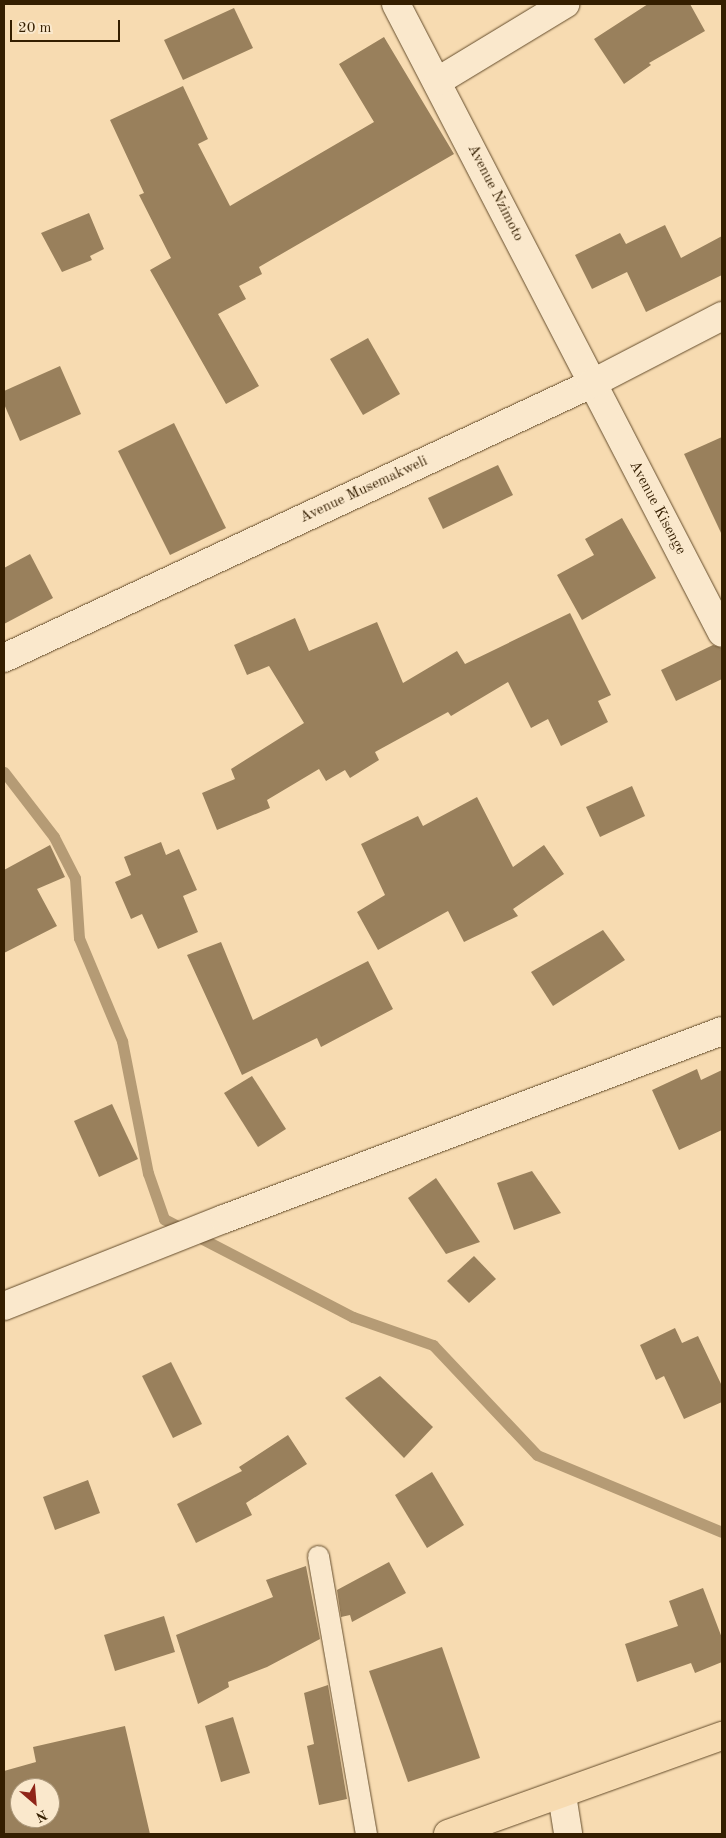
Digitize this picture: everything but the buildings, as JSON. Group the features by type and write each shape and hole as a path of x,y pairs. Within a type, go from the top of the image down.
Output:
{"main road":[{"path":"448,1834 562,1795 722,1736"}],"street":[{"name":"Avenue Nzimoto","path":"396,4 438,81 591,384"},
{"path":"438,81 565,4"},
{"name":"Avenue Musemakweli","path":"4,658 591,384 722,316"},
{"name":"Avenue Kisenge","path":"591,384 722,633"},
{"path":"4,1306 224,1219 722,1031"},
{"path":"562,1795 568,1834"}],"lane":[{"path":"318,1556 366,1834"}],"waterway":[{"path":"4,772 54,837 75,878 79,938 122,1041 148,1173 164,1219 353,1317 433,1345 537,1455 722,1532"}]}
